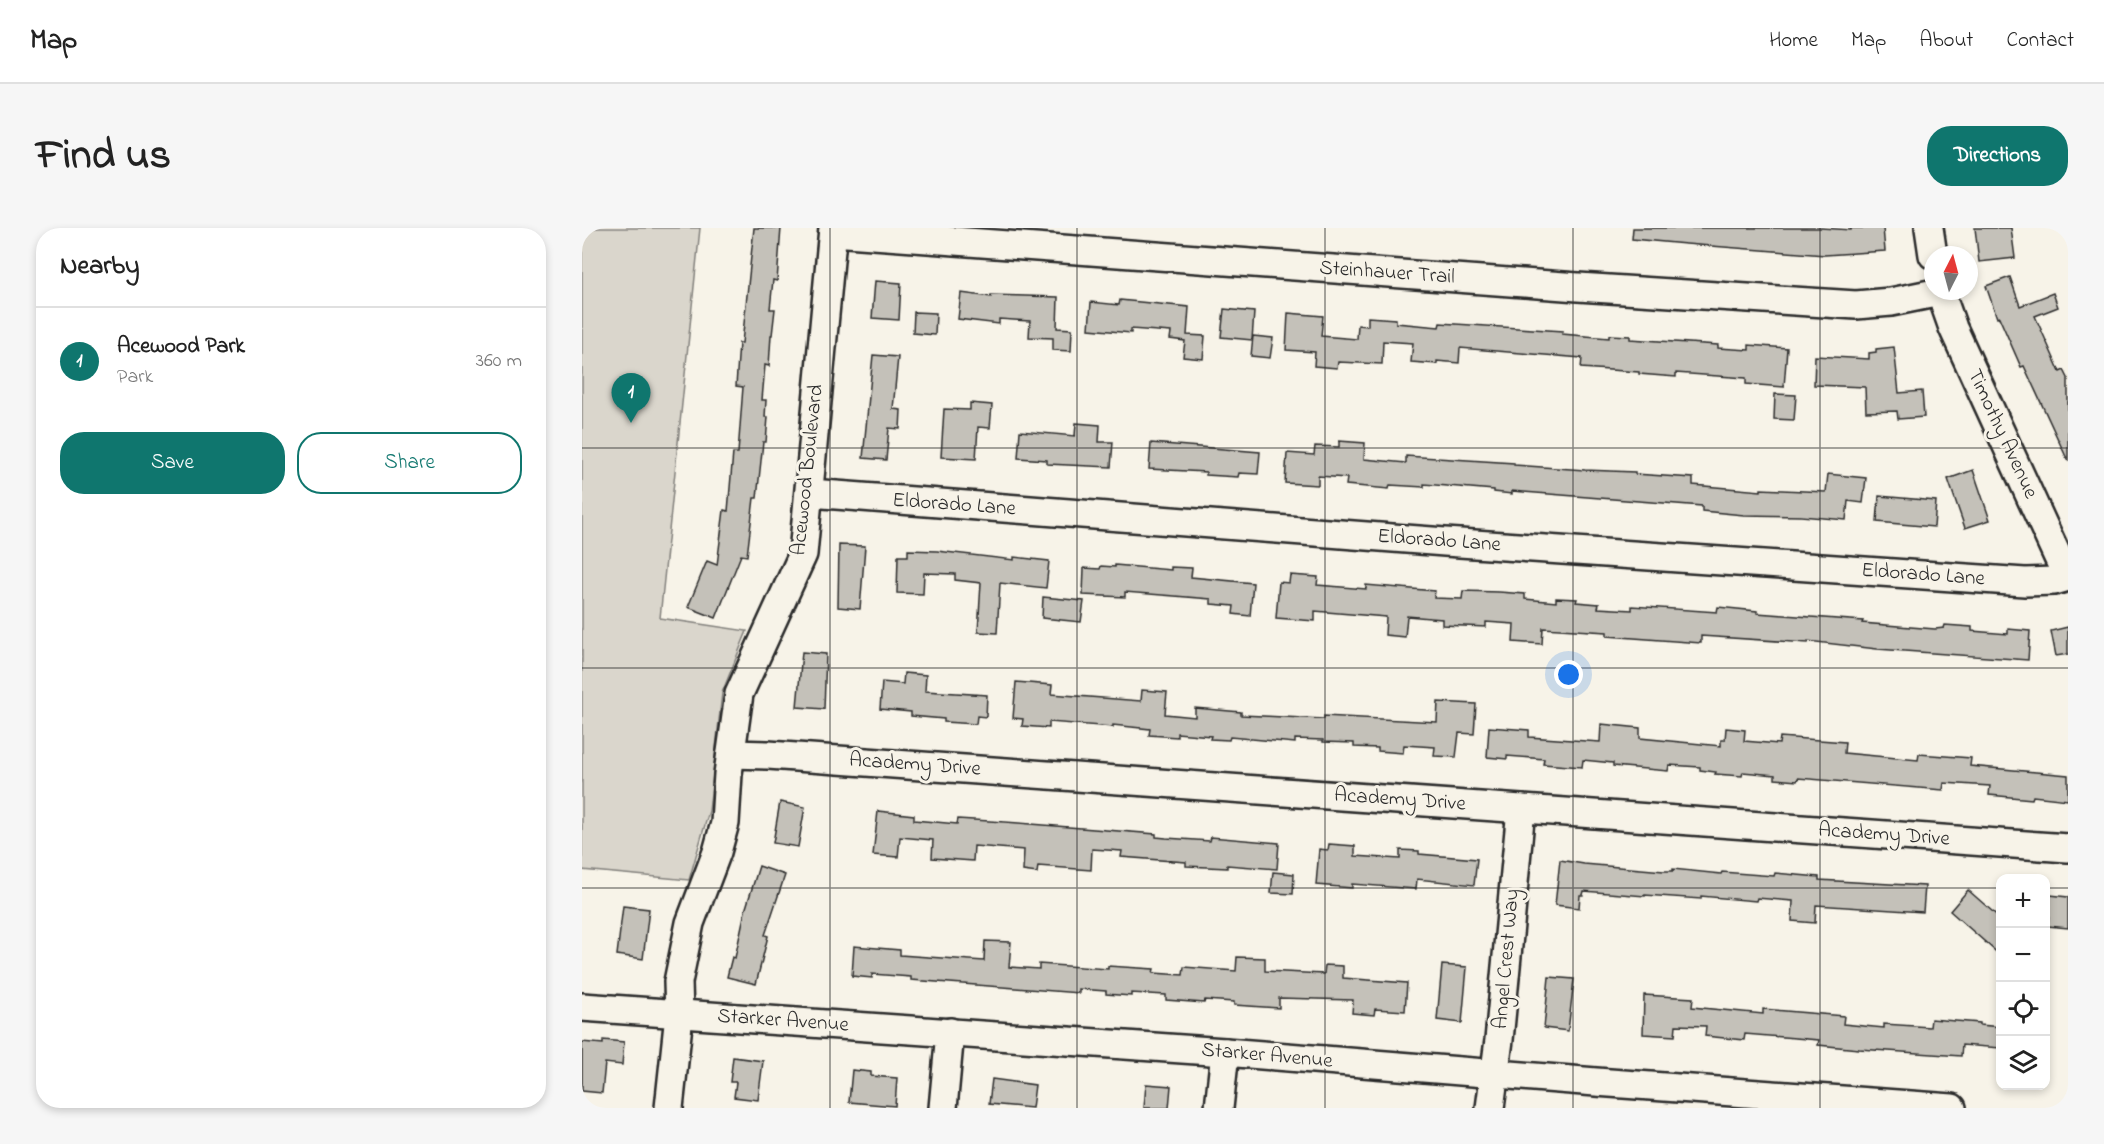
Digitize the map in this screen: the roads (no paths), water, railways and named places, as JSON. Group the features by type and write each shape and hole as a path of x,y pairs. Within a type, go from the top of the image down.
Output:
{"street":[{"path":"1929,228 1932,246"},
{"name":"Steinhauer Trail","path":"833,230 1578,287 1856,305 1891,302 1924,295"},
{"name":"Acewood Boulevard","path":"669,1108 679,1015 678,982 690,923 717,852 725,823 739,694 803,554 833,230"},
{"name":"Timothy Avenue","path":"1943,300 1953,328 2067,577"},
{"name":"Eldorado Lane","path":"810,494 2013,581 2054,581 2067,577"},
{"name":"Academy Drive","path":"731,754 803,757 2068,848"},
{"name":"Angel Crest Way","path":"1490,1108 1521,809"},
{"name":"Starker Avenue","path":"582,1007 1225,1052 1952,1108"},
{"path":"943,1108 950,1032"},
{"path":"1219,1108 1225,1052"}],"place":[{"name":"Acewood Park","path":"631,423"}]}
